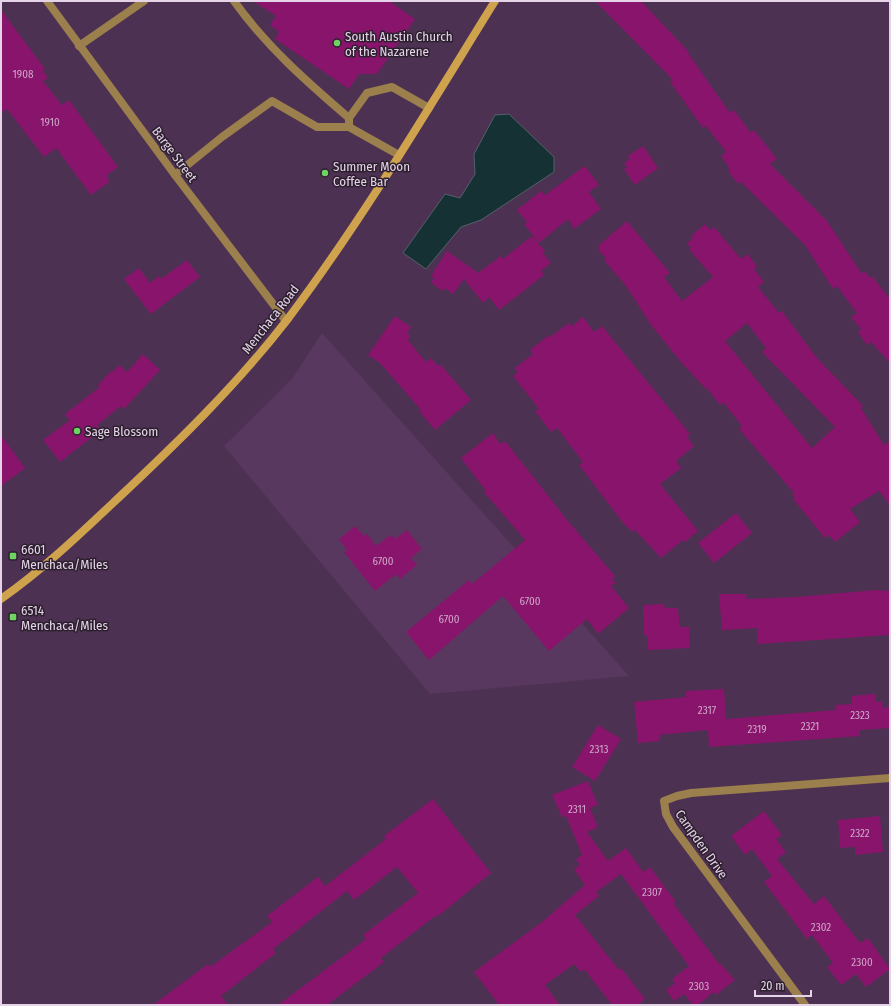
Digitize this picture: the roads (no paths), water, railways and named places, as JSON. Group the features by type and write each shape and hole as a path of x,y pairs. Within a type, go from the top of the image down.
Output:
{"main road":[{"name":"Menchaca Road","path":"2,596 91,524 189,430 286,321 330,259 399,155 495,1"}],"street":[{"name":"Barge Street","path":"47,1 175,176 286,321"},
{"path":"79,46 144,1"},
{"path":"234,1 274,51 310,85 349,118"},
{"path":"349,128 349,118 368,93 392,88 429,108"},
{"path":"175,176 222,137 272,101 317,127 349,128 399,155"},
{"name":"Campden Drive","path":"805,1005 673,827 666,814 664,801 677,796 698,793 890,778"}],"place":[{"name":"South Austin Church of the Nazarene","path":"337,43"},
{"name":"Summer Moon Coffee Bar","path":"325,173"},
{"name":"Sage Blossom","path":"77,431"},
{"name":"6601 Menchaca/Miles","path":"13,556"},
{"name":"6514 Menchaca/Miles","path":"13,617"}]}
